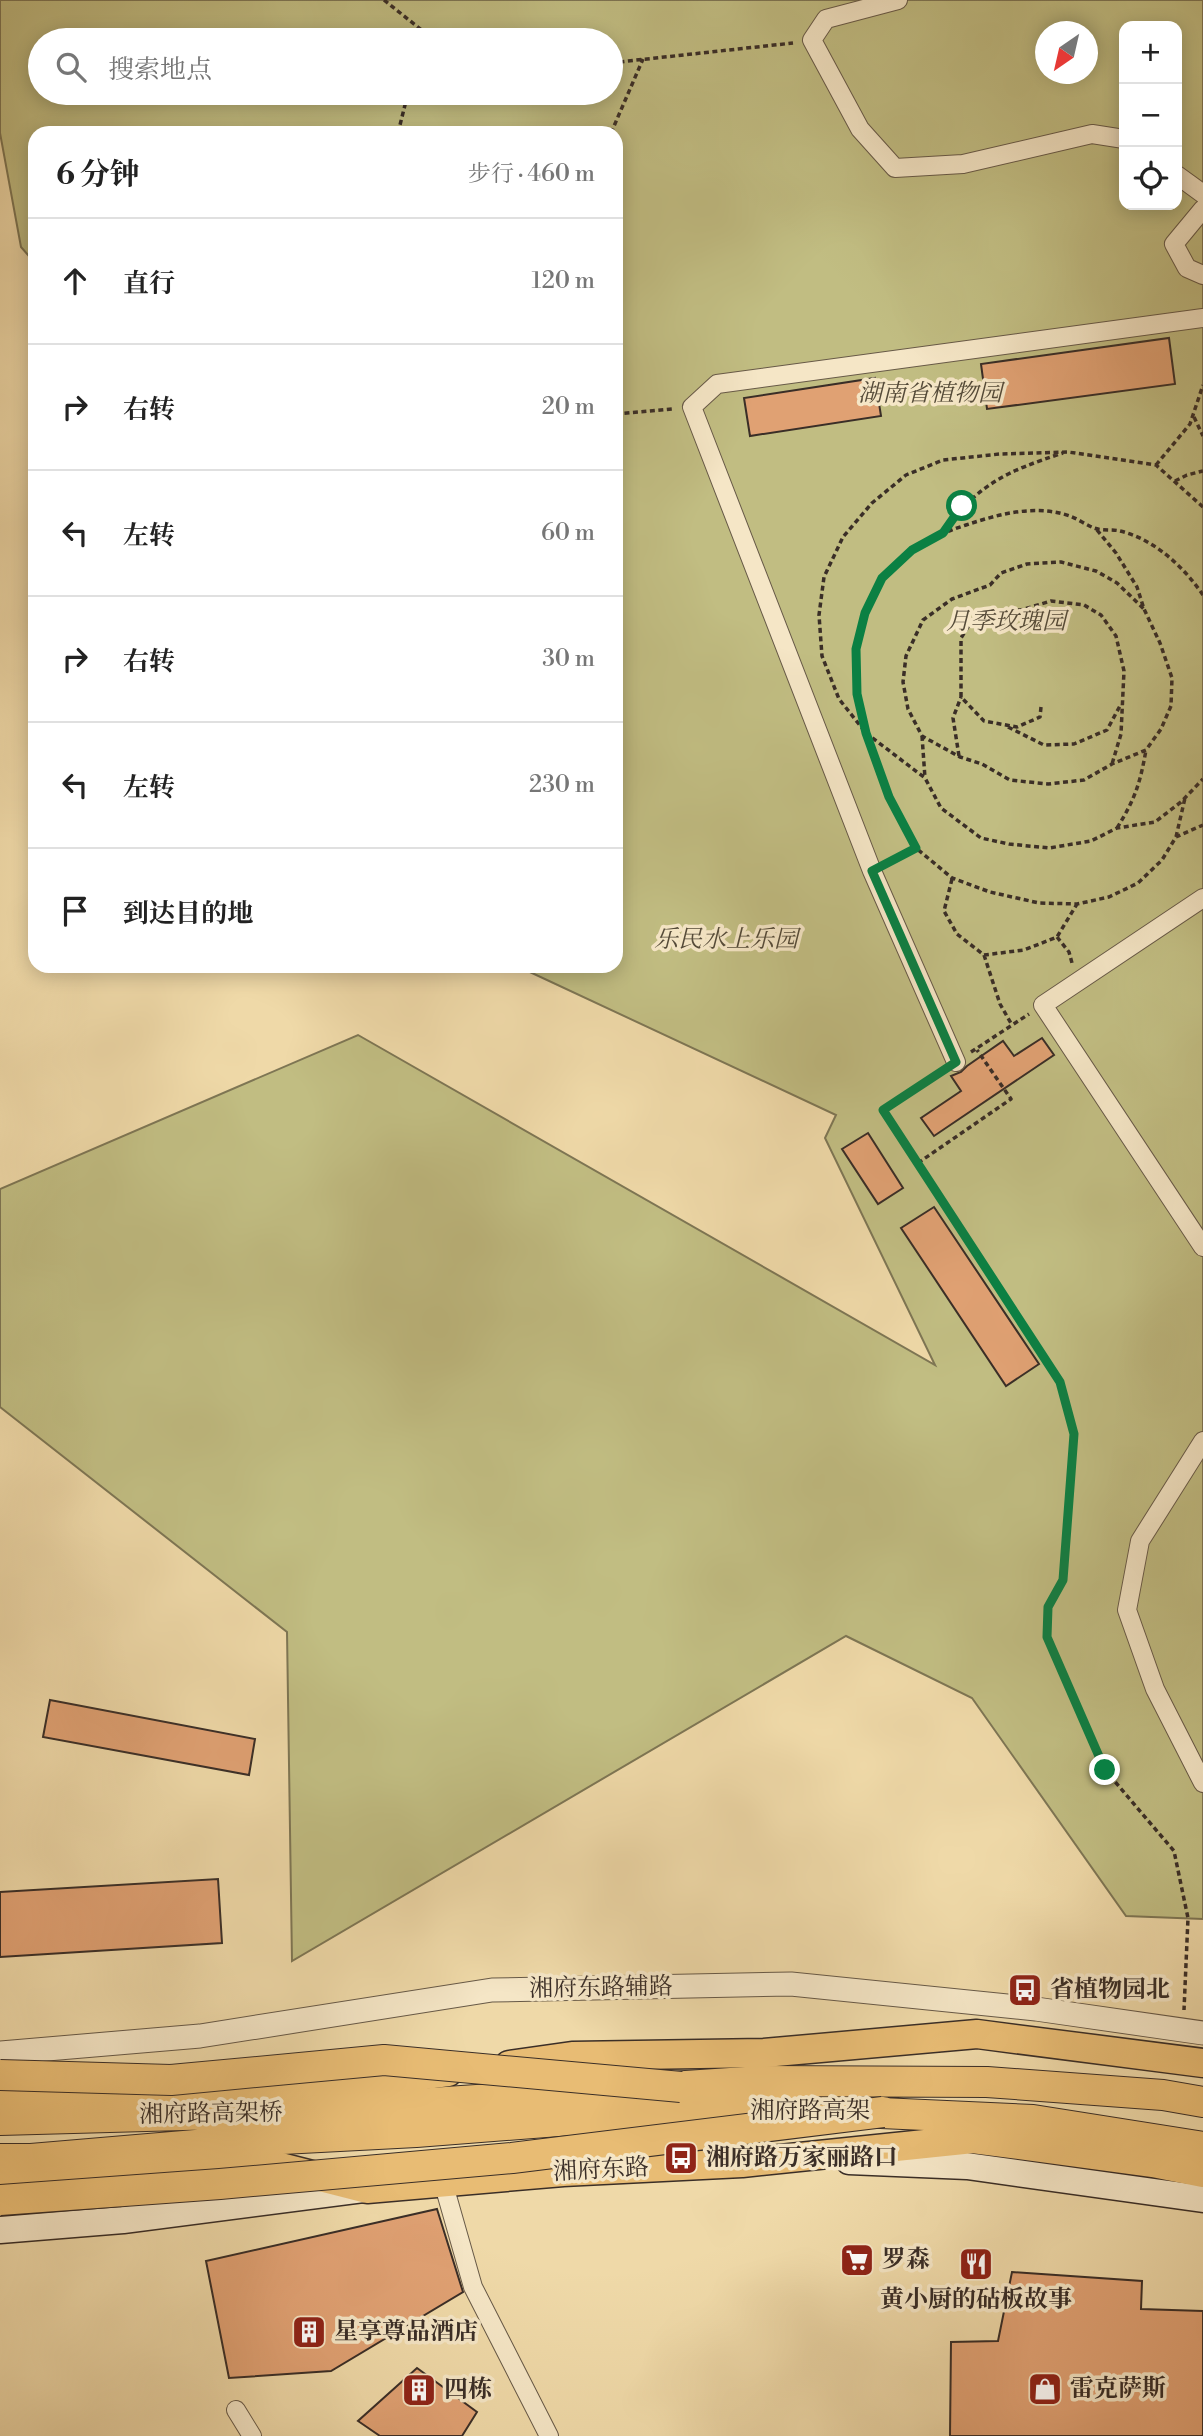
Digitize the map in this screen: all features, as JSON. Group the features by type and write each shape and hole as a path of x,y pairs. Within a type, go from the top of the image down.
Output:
{"highway":[{"path":"0,2075 170,2080 384,2060 681,2087"},
{"name":"湘府路高架","path":"418,2118 681,2087 761,2081 987,2082 1163,2095 1203,2102"},
{"name":"湘府路高架","path":"418,2118 687,2110 883,2112 1033,2120 1203,2147"},
{"name":"湘府路高架桥","path":"0,2120 295,2112 418,2118"},
{"path":"0,2200 512,2158 883,2112"},
{"name":"湘府路高架桥","path":"0,2159 31,2159 243,2141 418,2118"}],"main road":[{"path":"0,2105 156,2099 389,2080 572,2056 764,2053 977,2034 1203,2063"},
{"name":"湘府东路","path":"0,2179 273,2165 367,2189 563,2172 742,2164 973,2139 1153,2163 1203,2173"},
{"path":"742,2164 858,2161 967,2166 1203,2199"},
{"path":"0,2230 123,2220 367,2189"}],"street":[{"path":"898,0 826,19 812,40 860,129 895,168 963,164 1092,134 1119,138"},
{"path":"1182,179 1203,194"},
{"path":"1203,209 1174,244 1187,268 1203,275"},
{"path":"956,1062 872,871 692,407 717,384 1203,318"},
{"path":"1203,898 1042,1005 1203,1247"},
{"path":"1203,1441 1140,1541 1127,1611 1155,1689 1203,1783"},
{"name":"湘府东路辅路","path":"0,2053 200,2036 478,1992 791,1984 1036,2009 1193,2031"},
{"path":"443,2182 473,2287 549,2436"},
{"path":"236,2410 252,2436"}],"path":[{"path":"384,0 419,28"},
{"path":"623,62 812,40"},
{"path":"614,126 643,59"},
{"path":"400,126 405,105"},
{"path":"1156,465 1190,424 1203,385"},
{"path":"623,413 692,407"},
{"path":"1193,415 1203,436"},
{"path":"943,533 962,506 994,481 1022,466 1068,452"},
{"path":"1203,507 1156,465 1068,452 1000,454 943,460 906,475 872,503 843,537 824,577 819,615 822,656 839,699 866,733 925,778 942,808 981,838 1049,848 1091,841 1117,828 1155,822 1185,798 1203,779"},
{"path":"1174,481 1203,471"},
{"path":"1117,828 1133,803 1141,783 1146,750 1161,729 1171,705 1172,678 1160,643 1143,609 1137,587 1116,552 1097,530 1070,516 1040,510 994,516 943,533 912,550 882,578 865,613 856,649 857,694 866,733 889,797 916,848 952,878 1039,903 1077,904 1109,897 1138,883 1162,860 1176,837 1185,798"},
{"path":"1097,530 1119,531 1142,539 1179,564 1203,595"},
{"path":"925,778 922,737 908,709 903,682 906,656 923,620 952,599 990,585 1001,573 1027,564 1061,562 1096,571 1117,583 1143,609"},
{"path":"960,757 953,718 961,697 961,638 973,619 1051,601 1084,605 1101,615 1116,636 1124,671 1121,734 1112,764"},
{"path":"1009,610 1035,626"},
{"path":"961,697 984,721 1017,727 1040,717 1041,707"},
{"path":"1004,724 1044,745 1074,744 1107,730 1122,702"},
{"path":"922,737 1010,780 1048,784 1084,780 1112,764 1146,750"},
{"path":"1176,837 1203,825"},
{"path":"872,871 916,848"},
{"path":"952,878 944,911 957,934 984,955 1000,1004 1012,1025"},
{"path":"984,955 1024,950 1057,937 1077,904"},
{"path":"1057,937 1069,952 1077,982"},
{"path":"1042,1005 883,1110 1060,1382 1074,1434 1063,1580 1048,1607 1047,1637 1105,1770 1174,1851 1188,1918 1193,2031"},
{"path":"918,1163 1011,1098 976,1049"}],"green space":[{"path":"0,0 1203,0 1203,1919 1126,1916 972,1698 846,1636 292,1961 287,1632 0,1407 0,1189 358,1035 935,1365 825,1138 836,1115 532,973 623,973 623,126 28,126 28,255 21,247 0,133"}],"building":[{"path":"1169,338 1175,384 987,409 981,364"},
{"path":"875,378 881,416 750,436 744,398"},
{"path":"1042,1038 1054,1055 934,1136 921,1118 961,1091 951,1076 961,1072 1003,1041 1014,1056"},
{"path":"868,1133 903,1188 878,1204 842,1149"},
{"path":"934,1207 1039,1364 1006,1386 901,1228"},
{"path":"50,1700 255,1739 249,1775 43,1737"},
{"path":"218,1879 222,1943 0,1957 0,1892"},
{"name":"星享尊品酒店","path":"437,2209 463,2292 331,2371 229,2378 206,2261"},
{"name":"雷克萨斯","path":"1012,2272 1142,2281 1141,2309 1203,2311 1203,2436 950,2436 951,2342 998,2341"},
{"name":"四栋","path":"417,2368 477,2412 462,2436 380,2436 358,2421"}],"place":[{"name":"省植物园北","path":"1025,1990"},
{"name":"湘府路万家丽路口","path":"681,2158"},
{"name":"罗森","path":"857,2260"},
{"name":"黄小厨的砧板故事","path":"976,2264"},
{"name":"星享尊品酒店","path":"309,2332"},
{"name":"雷克萨斯","path":"1045,2389"},
{"name":"四栋","path":"419,2390"}],"route":[{"path":"962,506 943,533 912,550 882,578 865,613 856,649 857,694 866,733 889,797 916,848 872,871 956,1062 883,1110 1060,1382 1074,1434 1063,1580 1048,1607 1047,1637 1105,1770"}],"park label":[{"name":"湖南省植物园","path":"930,394"},
{"name":"月季玫瑰园","path":"1006,622"},
{"name":"乐民水上乐园","path":"726,940"}]}
